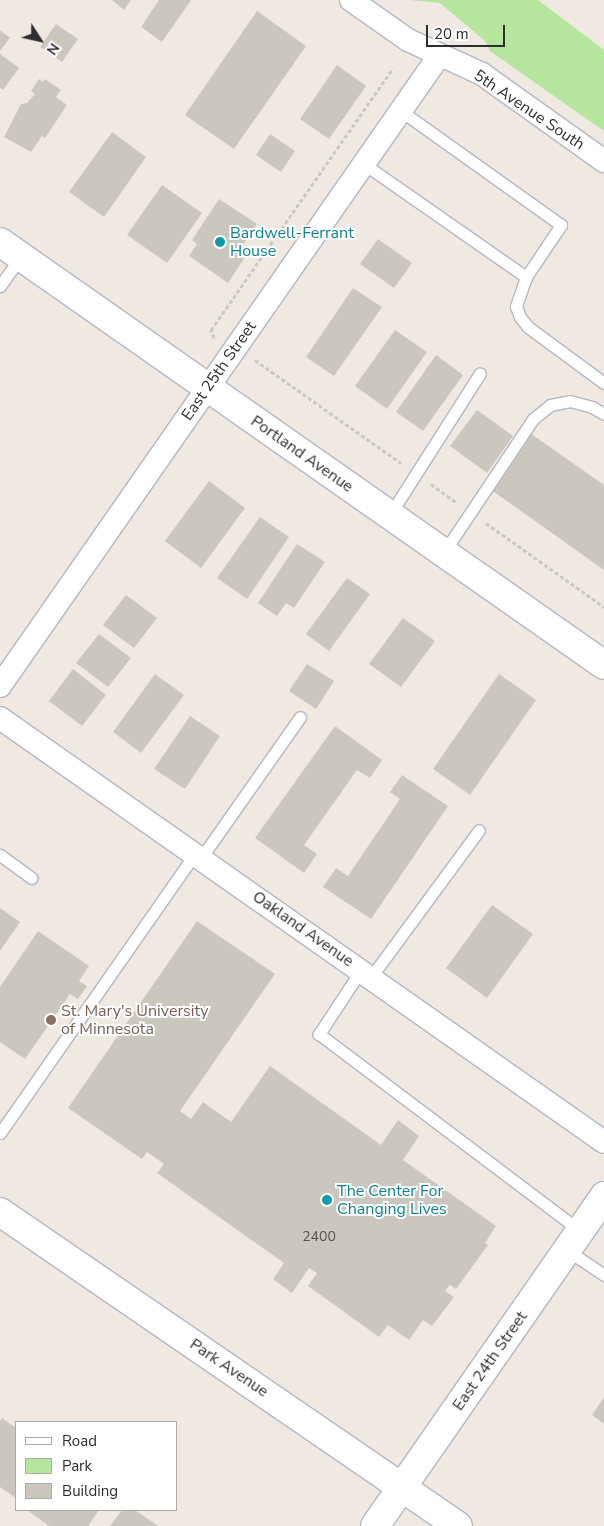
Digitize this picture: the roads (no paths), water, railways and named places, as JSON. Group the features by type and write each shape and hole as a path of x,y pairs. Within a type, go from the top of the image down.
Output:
{"street":[{"name":"5th Avenue South","path":"351,0 408,40 439,56 482,74 604,161"},
{"name":"East 25th Street","path":"0,686 439,56"},
{"name":"Portland Avenue","path":"10,250 604,665"},
{"name":"Oakland Avenue","path":"0,718 366,973 604,1142"},
{"name":"East 24th Street","path":"375,1526 604,1196"},
{"name":"Park Avenue","path":"0,1212 458,1526"}],"lane":[{"path":"400,111 561,225 526,277 516,306 520,317 528,327 604,383"},
{"path":"364,164 526,277"},
{"path":"0,286 10,250"},
{"path":"389,516 480,374"},
{"path":"443,554 533,419 550,405 570,401 592,407 604,414"},
{"path":"0,1133 198,856 300,718"},
{"path":"479,830 319,1034 574,1240 604,1275"},
{"path":"0,855 32,878"}],"place":[{"name":"Bardwell-Ferrant House","path":"220,242"},
{"name":"St. Mary's University of Minnesota","path":"51,1020"},
{"name":"The Center For Changing Lives","path":"327,1200"}]}
